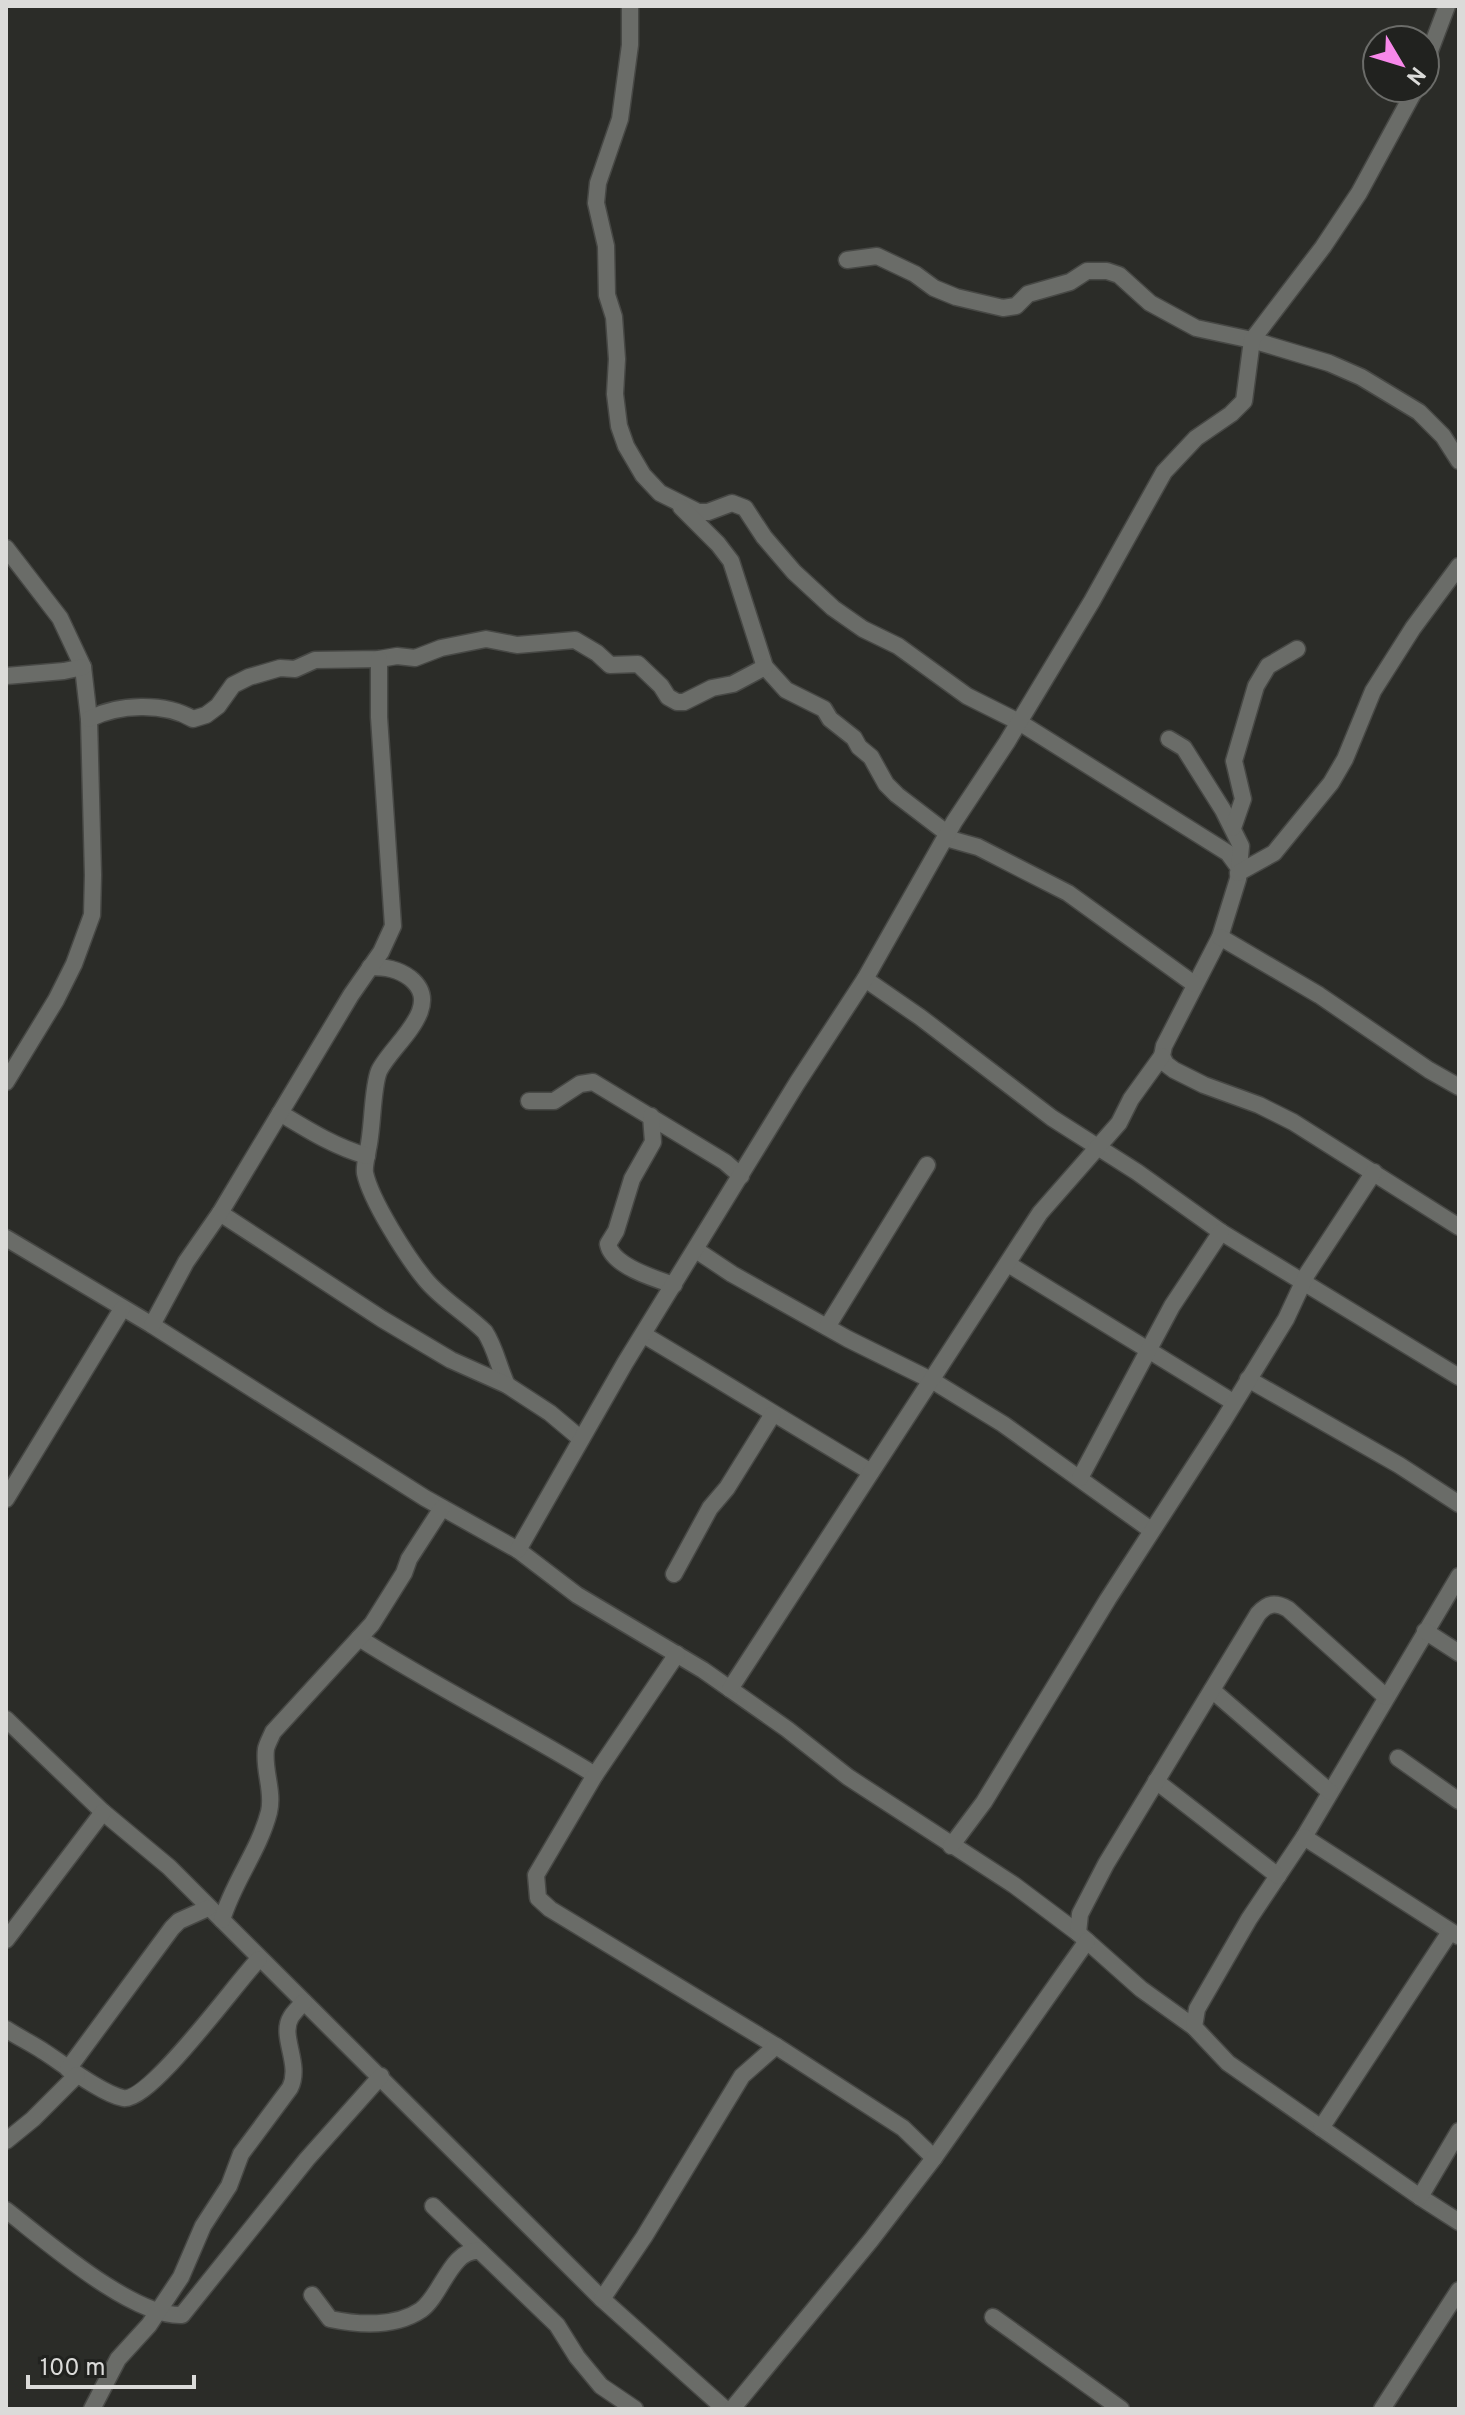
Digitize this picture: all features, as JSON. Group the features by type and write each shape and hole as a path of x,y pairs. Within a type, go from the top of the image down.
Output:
{"street":[{"path":"630,6 630,45 620,119 598,183 596,203 606,246 607,295 614,317 617,359 615,394 619,426 626,446 643,475 660,493 698,512 708,512 732,503 745,508 764,537 794,572 833,608 863,629 898,646 967,696 1019,722 1228,853 1238,870"},
{"path":"518,1550 674,1285 797,1083 865,979 947,836 1098,591 1164,472 1196,438 1244,401 1252,340 1323,247 1359,193 1407,104"},
{"path":"847,260 877,256 903,267 934,288 956,297 1003,308 1016,306 1028,294 1070,282 1087,271 1107,271 1119,275 1150,303 1196,328 1252,340 1329,363 1361,377 1419,412 1443,436 1459,461"},
{"path":"678,504 731,561 765,667 786,690 824,709 830,719 854,738 897,795 947,836 978,847 1068,893 1194,984"},
{"path":"6,548 60,618 83,667 89,719 92,915 74,964 56,1000 6,1082"},
{"path":"1238,870 1274,853 1331,783 1345,759 1373,691 1413,628 1459,566"},
{"path":"89,719 119,709 158,707 171,708 193,719 206,715 218,706 233,685 280,668 295,669 315,660 415,658 441,648 486,639 517,645 575,640 610,665 638,664 668,697 677,702 684,702 712,688 733,684 765,667"},
{"path":"1233,828 1243,799 1234,761 1256,686 1268,666 1297,649"},
{"path":"152,1325 186,1262 220,1213 381,952 393,926 379,717 379,659"},
{"path":"6,676 83,667"},
{"path":"730,1689 1040,1213 1071,1174 1099,1148 1119,1123 1131,1099 1162,1056 1194,984 1220,937 1242,857 1241,846 1184,748 1169,739"},
{"path":"1220,937 1319,995 1459,1087"},
{"path":"370,967 388,967 405,974 417,984 422,997 420,1012 412,1027 378,1074 374,1120 364,1169 369,1188 425,1279 485,1332 507,1385"},
{"path":"865,979 1052,1118 1221,1232 1459,1377"},
{"path":"1162,1056 1174,1070 1293,1122 1459,1227"},
{"path":"529,1101 554,1101 588,1080 725,1162 741,1176"},
{"path":"280,1113 338,1146 367,1156"},
{"path":"651,1116 653,1142 632,1179 616,1231 608,1244 613,1256 651,1278 674,1285"},
{"path":"827,1327 927,1165"},
{"path":"951,1846 984,1802 1151,1530 1222,1423 1286,1319 1303,1283 1374,1172"},
{"path":"220,1213 416,1340 451,1360 507,1385 550,1413 581,1439"},
{"path":"1080,1478 1172,1306 1221,1232"},
{"path":"6,1238 152,1325 442,1508 518,1550 577,1595 730,1689 848,1777 1014,1885 1082,1937 1141,1989 1194,2027 1228,2063 1459,2222"},
{"path":"696,1250 732,1274 933,1381 1003,1424 1151,1530"},
{"path":"1008,1264 1233,1402"},
{"path":"6,1499 122,1309"},
{"path":"644,1335 730,1384 773,1414 871,1472"},
{"path":"1248,1379 1399,1465 1459,1504"},
{"path":"674,1574 710,1508 727,1488 773,1414"},
{"path":"222,1920 230,1895 257,1845 270,1810 266,1749 273,1732 372,1624 442,1508"},
{"path":"1194,2027 1197,2009 1249,1919 1304,1837 1459,1576"},
{"path":"732,2409 934,2158 1082,1937 1080,1914 1106,1864 1258,1614 1266,1606 1277,1603 1288,1609 1386,1697"},
{"path":"1425,1631 1459,1653"},
{"path":"359,1638 595,1775"},
{"path":"677,1654 595,1775 536,1875 538,1898 550,1909 776,2046 903,2128 934,2158"},
{"path":"1212,1690 1330,1792"},
{"path":"6,1719 103,1812 156,1855 602,2299 725,2409"},
{"path":"1398,1758 1459,1801"},
{"path":"1156,1781 1278,1876"},
{"path":"6,1940 103,1812"},
{"path":"1304,1837 1454,1934 1321,2128"},
{"path":"6,2141 33,2119 72,2072 172,1928 179,1921 208,1908"},
{"path":"6,2029 72,2072 122,2098 137,2095 202,2029 241,1976 259,1959"},
{"path":"92,2409 118,2359 160,2310 181,2277 203,2226 229,2186 241,2154 295,2079 287,2028 290,2017 304,2002"},
{"path":"602,2299 644,2237 742,2076 776,2046"},
{"path":"6,2210 82,2270 137,2301 173,2315 182,2315 307,2159 381,2076"},
{"path":"1420,2197 1459,2131"},
{"path":"433,2206 557,2325 577,2357 601,2386 635,2409"},
{"path":"312,2295 330,2319 376,2324 391,2322 422,2309 437,2295 450,2270 463,2255 471,2250 480,2251"},
{"path":"1382,2409 1459,2290"},
{"path":"993,2317 1121,2409"}]}
